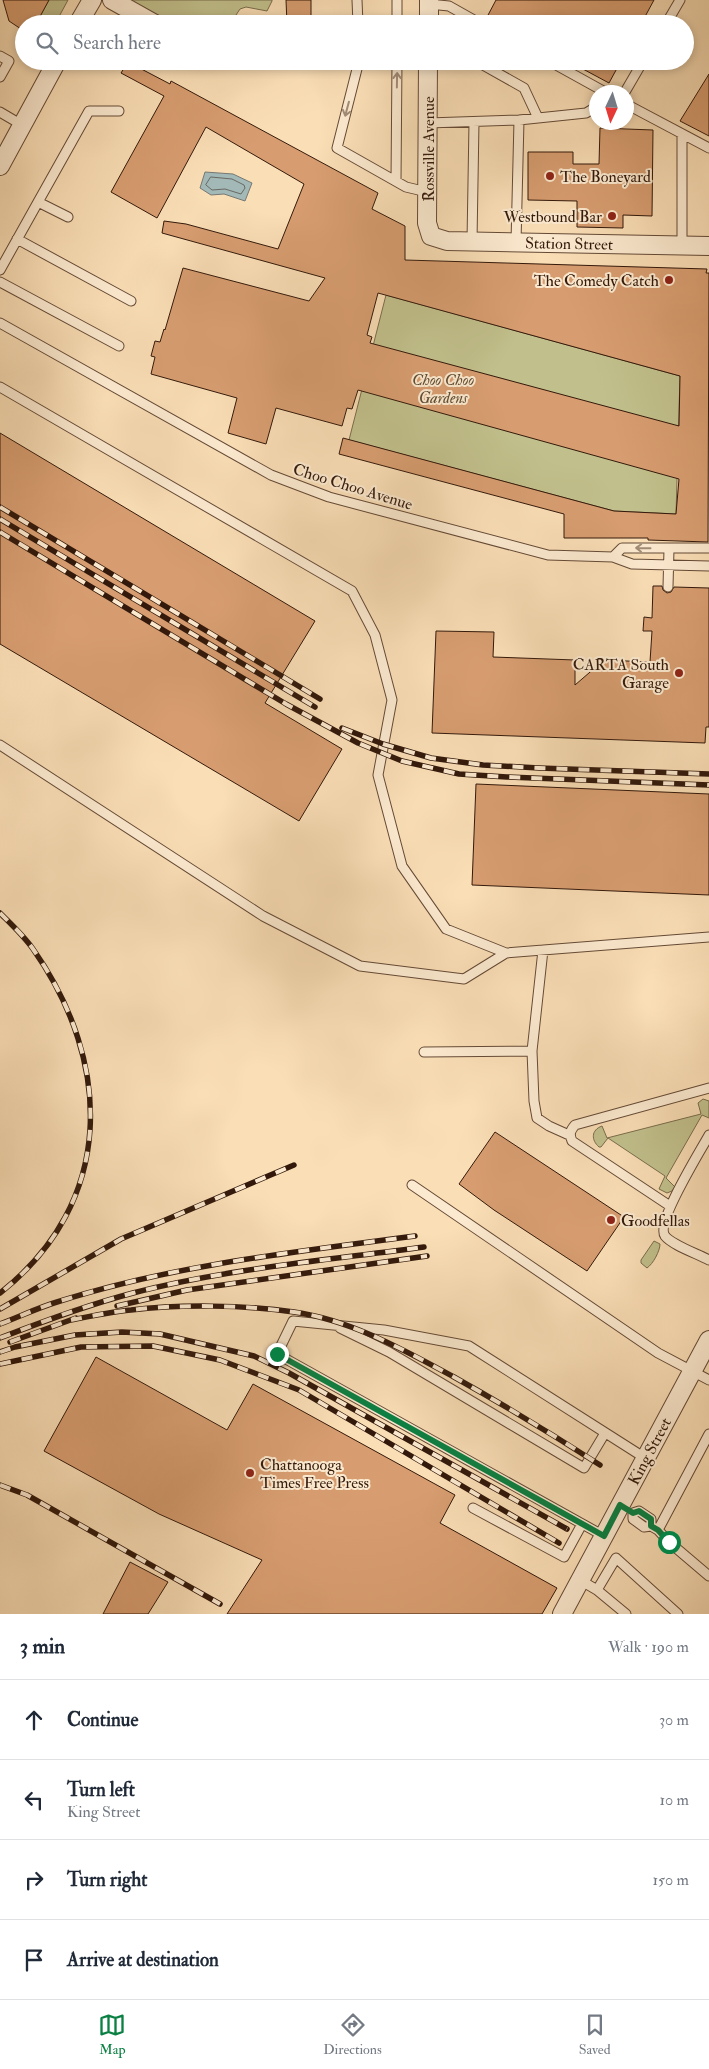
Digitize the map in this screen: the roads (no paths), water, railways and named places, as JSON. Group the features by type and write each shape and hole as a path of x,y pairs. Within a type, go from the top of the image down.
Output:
{"street":[{"path":"83,15 92,0"},
{"path":"112,0 139,15"},
{"path":"429,2 429,15"},
{"path":"0,166 52,70"},
{"name":"Rossville Avenue","path":"428,70 427,223 431,236"},
{"name":"Station Street","path":"431,236 447,241 709,246"},
{"name":"King Street","path":"562,1614 604,1536 627,1509 645,1458 709,1340"}],"lane":[{"path":"357,0 358,15"},
{"path":"397,0 397,15"},
{"path":"671,15 680,0"},
{"path":"429,2 449,6 465,15"},
{"path":"0,56 9,61 0,77"},
{"path":"357,70 337,148 406,187 427,192"},
{"path":"396,182 397,70"},
{"path":"492,70 524,88 538,118"},
{"path":"565,70 592,85"},
{"path":"629,85 638,70"},
{"path":"634,108 709,148"},
{"path":"0,270 89,111 119,111"},
{"path":"428,123 519,120 589,111"},
{"path":"0,112 22,125"},
{"path":"516,242 519,120"},
{"path":"472,241 474,122"},
{"path":"682,134 682,245"},
{"path":"38,202 68,217"},
{"path":"17,239 130,301"},
{"path":"0,282 119,346"},
{"name":"Choo Choo Avenue","path":"0,324 272,475 329,498 536,553 564,557 613,557 632,564 709,566"},
{"path":"0,387 352,591 375,635 392,700 378,775 402,866 446,929 506,953 709,937"},
{"name":"Choo Choo Avenue","path":"613,557 622,548 709,548"},
{"path":"668,587 669,549"},
{"path":"0,745 263,916 360,966 464,979 506,953"},
{"path":"543,950 532,1052 534,1101 537,1118 549,1126 570,1135"},
{"path":"424,1052 532,1052"},
{"path":"670,1206 572,1141 571,1130 575,1126 709,1088"},
{"path":"709,1135 670,1206 662,1230 664,1236 709,1260"},
{"path":"412,1185 658,1353 691,1372 703,1375 709,1380"},
{"path":"604,1536 277,1354 293,1321 384,1330 469,1346 645,1458"},
{"path":"335,1325 389,1352 584,1468 606,1433"},
{"path":"655,1528 709,1434"},
{"path":"473,1508 564,1557 582,1524"},
{"path":"627,1509 639,1511 651,1519 655,1528 669,1542 709,1576"},
{"path":"597,1590 616,1558 678,1614"},
{"path":"580,1580 597,1590 626,1614"}],"water":[{"path":"205,172 233,174 252,183 245,201 224,194 211,195 200,188"}],"railway":[{"path":"0,507 320,699"},
{"path":"0,519 315,707"},
{"path":"0,532 286,704 358,743 402,761 459,774 709,785"},
{"path":"342,728 383,744 431,758 483,765 709,774"},
{"path":"0,913 33,949 59,993 78,1038 88,1084 90,1130 83,1174 65,1217 38,1257 0,1293"},
{"path":"0,1309 121,1239 294,1165"},
{"path":"0,1324 57,1302 145,1278 235,1261 415,1236"},
{"path":"0,1338 49,1319 99,1303 168,1285 240,1271 424,1247"},
{"path":"117,1306 187,1290 427,1256"},
{"path":"71,1320 124,1311 191,1306 254,1308 315,1316 377,1337 416,1357 510,1409 600,1465"},
{"path":"10,1342 76,1318"},
{"path":"0,1352 15,1347 75,1335 122,1332 160,1334 254,1356 289,1373 567,1529"},
{"path":"0,1364 81,1347 153,1346 220,1360 299,1390 559,1543"},
{"path":"0,1485 27,1495 220,1604"}],"place":[{"name":"The Boneyard","path":"550,176"},
{"name":"Westbound Bar","path":"612,216"},
{"name":"The Comedy Catch","path":"669,280"},
{"name":"CARTA South Garage","path":"679,673"},
{"name":"Goodfellas","path":"611,1220"},
{"name":"Chattanooga Times Free Press","path":"250,1473"}],"park label":[{"name":"Choo Choo Gardens","path":"443,388"}]}
